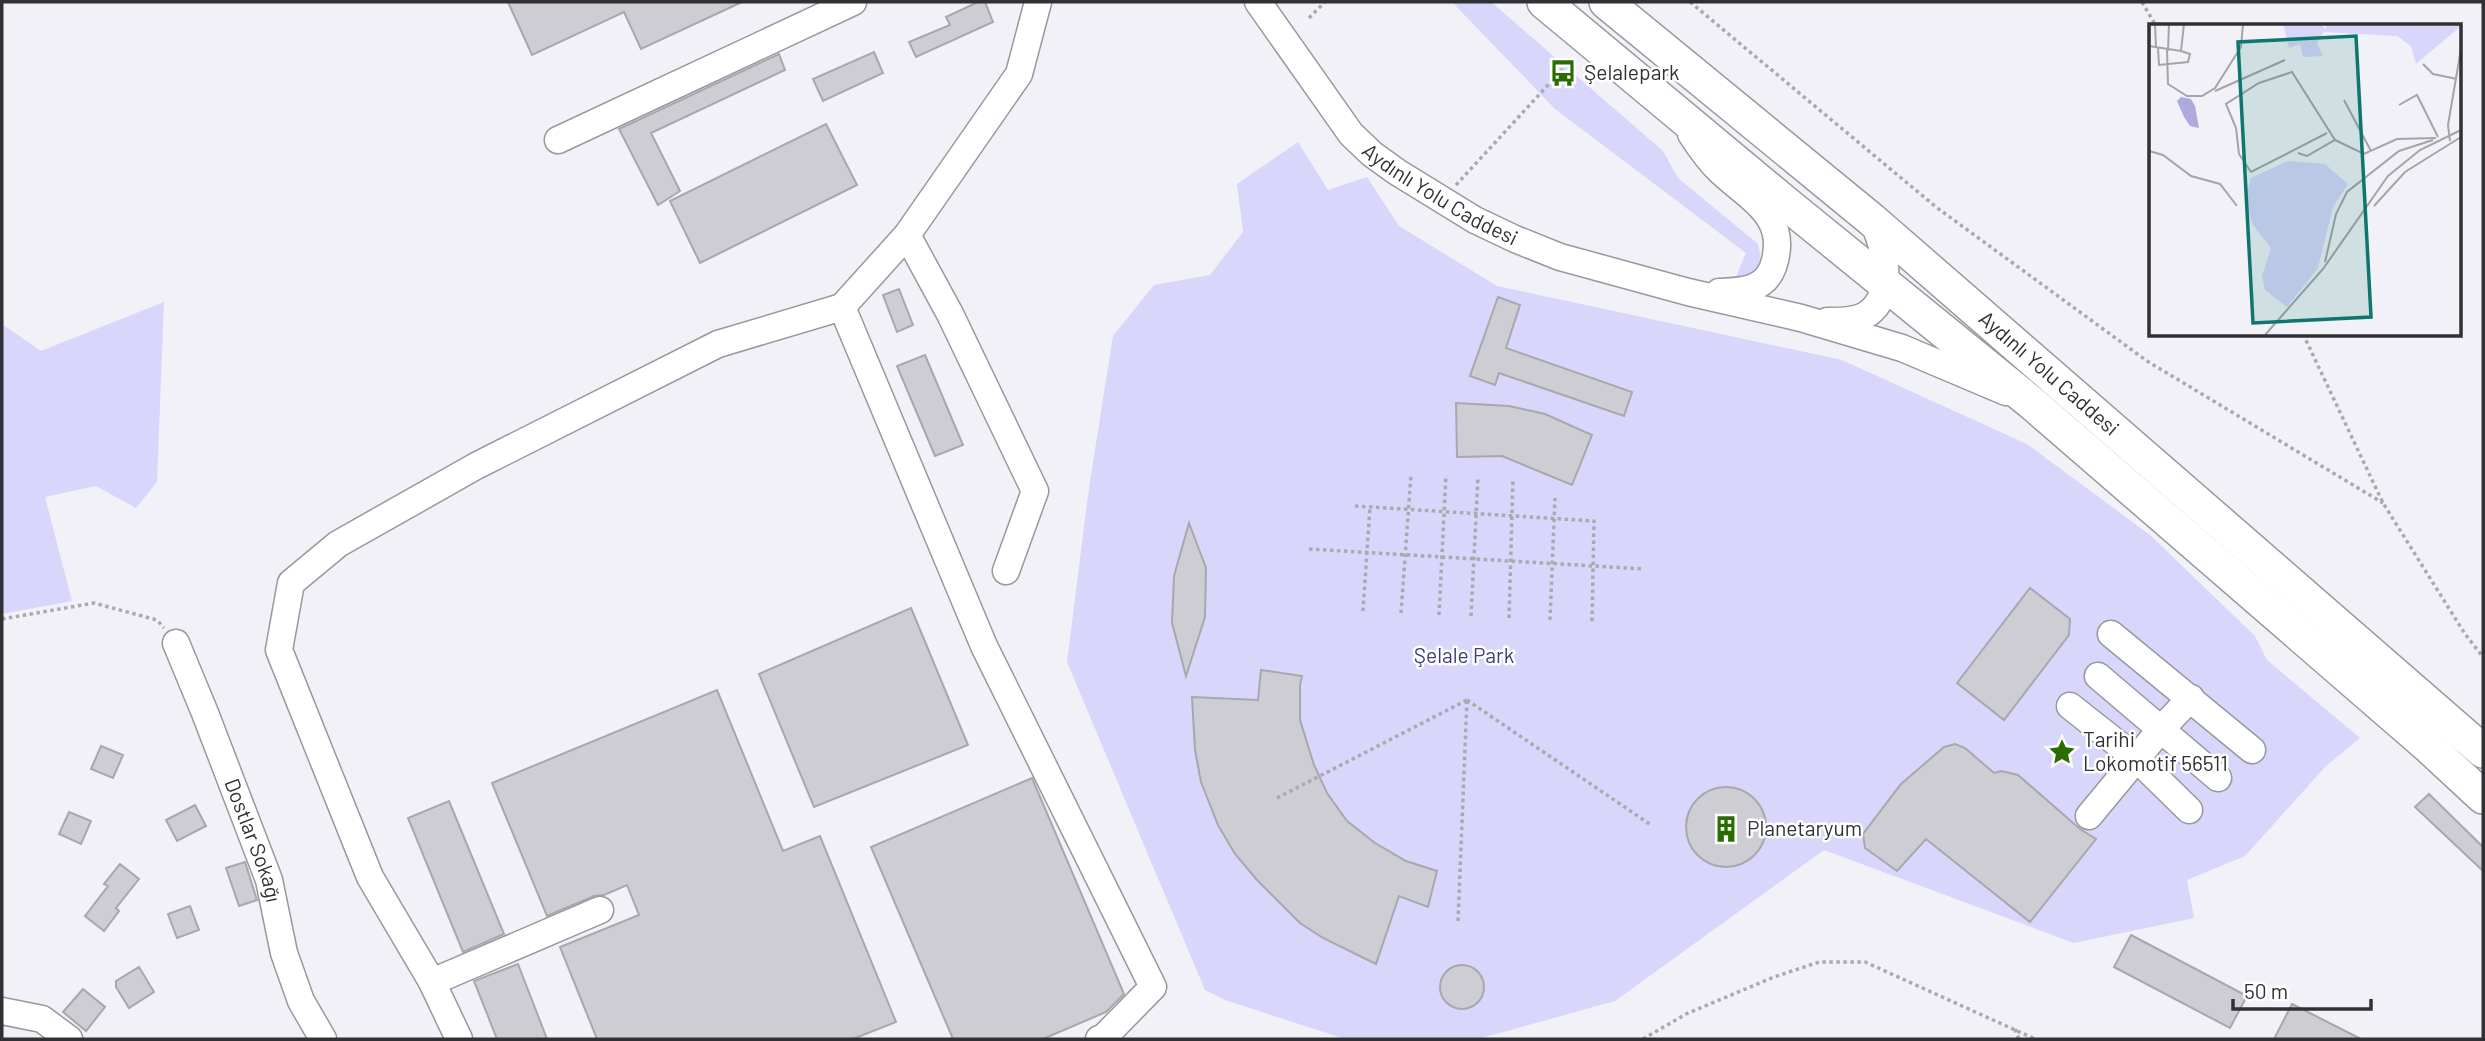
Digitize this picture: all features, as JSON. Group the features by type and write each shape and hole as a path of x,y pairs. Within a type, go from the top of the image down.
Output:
{"main road":[{"name":"Aydınlı Yolu Caddesi","path":"1544,2 2033,404 2428,746 2483,797"},
{"name":"Aydınlı Yolu Caddesi","path":"1606,2 1872,220 2483,751"}],"street":[{"path":"558,140 853,2"},
{"path":"460,1039 432,982 370,877 279,650 291,583 338,544 476,466 718,344 842,307 907,235 1019,74 1038,2"},
{"name":"Aydınlı Yolu Caddesi","path":"1258,2 1351,134 1372,154 1441,201 1515,239 1560,257 1688,292 1801,318 1902,348 2033,404"},
{"name":"Aydınlı Yolu Caddesi","path":"1680,114 1710,161 1768,213 1776,236 1773,264 1764,282 1756,287 1731,291 1688,292"},
{"path":"1872,220 1883,249 1884,282"},
{"path":"907,235 950,314 1035,491 1006,571"},
{"name":"Aydınlı Yolu Caddesi","path":"1801,318 1843,321 1863,316 1876,306 1884,282"},
{"path":"842,307 984,646 1153,987 1099,1039"},
{"path":"2111,634 2252,750"},
{"name":"Dostlar Sokağı","path":"176,643 269,880 284,953 301,1002 323,1039"},
{"path":"2098,676 2218,778"},
{"path":"2089,816 2161,729 2191,698"},
{"path":"2070,706 2137,759 2189,810"},
{"path":"432,982 600,910"},
{"path":"2,1011 42,1019 69,1039"}],"path":[{"path":"1308,18 1325,2"},
{"path":"1690,2 1936,206 2147,361 2383,503"},
{"path":"2142,2 2155,24"},
{"path":"1441,201 1566,68"},
{"path":"2304,336 2383,503 2465,634 2483,657"},
{"path":"1401,613 1410,475"},
{"path":"1439,615 1446,475"},
{"path":"1471,616 1478,477"},
{"path":"1509,618 1513,479"},
{"path":"1550,620 1555,498"},
{"path":"1355,506 1594,520 1592,622"},
{"path":"1363,611 1370,507"},
{"path":"1309,549 1644,569"},
{"path":"2,619 94,603 157,620 176,643"},
{"path":"1277,798 1467,700"},
{"path":"1467,700 1651,825"},
{"path":"1458,920 1467,700"},
{"path":"1643,1039 1686,1014 1774,976 1819,962 1865,962 2035,1039"},
{"path":"2015,1029 2019,1039"}],"green space":[{"path":"1452,2 1491,2 1663,151 1678,178 1758,244 1760,260 1755,270 1732,286 1746,253 1555,109"},
{"name":"Şelale Park","path":"1298,142 1328,190 1367,177 1399,226 1497,286 1842,360 2027,444 2150,535 2255,636 2267,660 2360,738 2325,767 2245,856 2187,880 2194,918 2074,943 1824,850 1615,1001 1478,1039 1345,1039 1225,1000 1205,990 1067,662 1089,488 1113,336 1154,285 1210,275 1243,232 1237,184"},
{"path":"164,302 157,482 136,508 96,486 45,497 72,601 2,614 2,324 41,351"}],"building":[{"path":"508,2 742,2 641,49 624,12 532,55"},
{"path":"978,2 985,2 993,22 916,57 909,42 950,25 946,17"},
{"path":"874,52 883,73 823,101 813,79"},
{"path":"779,54 785,70 651,133 680,191 658,205 619,129"},
{"path":"826,124 857,185 700,263 670,201"},
{"path":"899,289 913,325 897,332 883,295"},
{"path":"1498,297 1520,305 1506,348 1632,392 1624,416 1499,373 1495,385 1470,376"},
{"path":"925,355 963,445 935,456 897,366"},
{"path":"1456,403 1509,406 1545,414 1592,435 1572,485 1502,456 1457,457"},
{"path":"1189,523 1206,568 1205,617 1186,676 1172,623 1174,576"},
{"path":"2030,588 2070,619 2069,635 2004,720 1957,683"},
{"path":"911,608 968,745 814,807 759,674"},
{"path":"1261,670 1302,676 1300,720 1314,765 1327,793 1347,821 1375,843 1406,861 1437,871 1428,907 1399,896 1376,964 1323,938 1300,923 1257,880 1235,854 1218,825 1201,782 1195,750 1192,697 1258,700"},
{"path":"717,690 783,851 820,836 896,1022 853,1039 597,1039 560,947 639,915 627,885 547,916 492,783"},
{"path":"1955,744 1965,748 1994,773 2001,771 2018,775 2080,829 2096,839 2030,922 1926,839 1897,871 1865,848 1863,834 1901,784 1944,747"},
{"path":"101,746 123,755 113,778 91,769"},
{"path":"1032,778 1124,994 1106,1012 1043,1039 953,1039 871,847"},
{"name":"Planetaryum","path":"1726,787 1741,790 1754,799 1763,812 1766,827 1763,842 1754,855 1741,864 1726,867 1711,864 1698,855 1689,842 1686,827 1689,812 1698,799 1711,790"},
{"path":"2429,794 2483,847 2483,871 2415,807"},
{"path":"449,801 504,934 463,952 408,818"},
{"path":"195,805 206,826 177,841 166,820"},
{"path":"69,812 91,821 81,844 59,834"},
{"path":"245,862 257,900 239,906 226,868"},
{"path":"120,864 139,879 116,908 119,911 104,931 85,916 108,886 104,884"},
{"path":"190,906 199,930 177,938 168,914"},
{"path":"2131,935 2247,996 2230,1028 2114,967"},
{"path":"518,964 547,1039 497,1039 474,981"},
{"path":"1462,965 1471,966 1478,971 1483,978 1483,996 1478,1003 1471,1008 1462,1009 1453,1008 1446,1003 1441,996 1440,987 1441,978 1446,971 1453,966"},
{"path":"139,967 154,992 129,1008 116,987 116,981"},
{"path":"83,989 105,1007 86,1031 63,1012"},
{"path":"2292,1004 2361,1039 2274,1039"}],"place":[{"name":"Şelalepark","path":"1563,73"},
{"name":"Tarihi Lokomotif 56511","path":"2062,752"},
{"name":"Planetaryum","path":"1726,829"}]}
